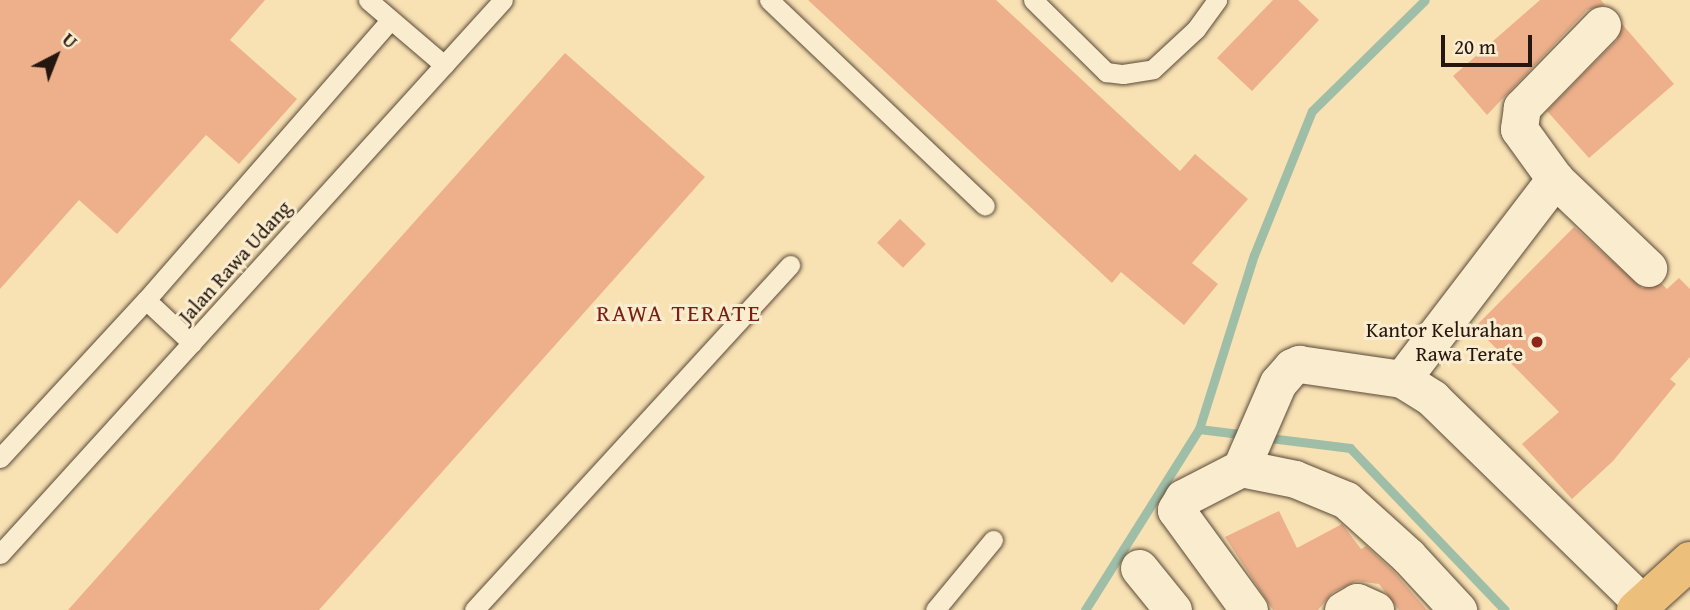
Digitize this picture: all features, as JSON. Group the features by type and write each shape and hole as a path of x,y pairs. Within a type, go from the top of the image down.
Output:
{"main road":[{"path":"1639,607 1686,576"}],"street":[{"path":"1602,25 1522,107 1519,129 1555,179 1648,268"},
{"path":"1402,379 1555,179"},
{"path":"1249,610 1176,510 1183,498 1244,460 1283,373 1299,364 1402,379 1432,398 1639,607"},
{"path":"1244,460 1346,500 1408,556 1458,610"},
{"path":"1139,568 1173,610"},
{"path":"1343,610 1357,602 1375,610"}],"lane":[{"path":"368,0 444,65"},
{"name":"Jalan Rawa Udang","path":"0,554 503,0"},
{"path":"769,0 985,206"},
{"path":"1033,0 1106,72 1124,74 1153,69 1196,29 1217,0"},
{"path":"0,458 146,300 390,20"},
{"path":"474,610 790,265"},
{"path":"146,300 192,342"},
{"path":"935,610 993,540"}],"building":[{"path":"0,0 265,0 230,40 297,99 239,164 206,135 117,234 79,200 0,289"},
{"path":"808,0 996,0 1180,171 1195,154 1248,199 1192,263 1218,284 1184,325 1121,272 1112,283"},
{"path":"1273,0 1298,0 1319,20 1252,91 1217,58"},
{"path":"1540,0 1601,0 1605,5 1587,10 1487,115 1453,76"},
{"path":"1622,24 1674,84 1589,158 1547,111 1617,40"},
{"path":"565,53 705,177 319,610 68,610"},
{"path":"900,219 926,244 903,268 877,243"},
{"path":"1574,227 1642,288 1662,284 1667,289 1679,278 1690,289 1690,357 1670,379 1676,384 1613,461 1572,499 1522,444 1559,412 1475,327"},
{"path":"1279,511 1297,548 1342,524 1361,549 1366,546 1393,571 1427,610 1399,610 1379,584 1357,581 1333,592 1318,610 1273,610 1225,537"}],"waterway":[{"path":"1199,429 1254,255 1312,111 1425,0"},
{"path":"1085,610 1199,429 1248,435"},
{"path":"1262,437 1350,448 1505,610"}],"place":[{"name":"Kantor Kelurahan Rawa Terate","path":"1537,342"}],"district":[{"name":"RAWA TERATE","path":"679,313"}]}
